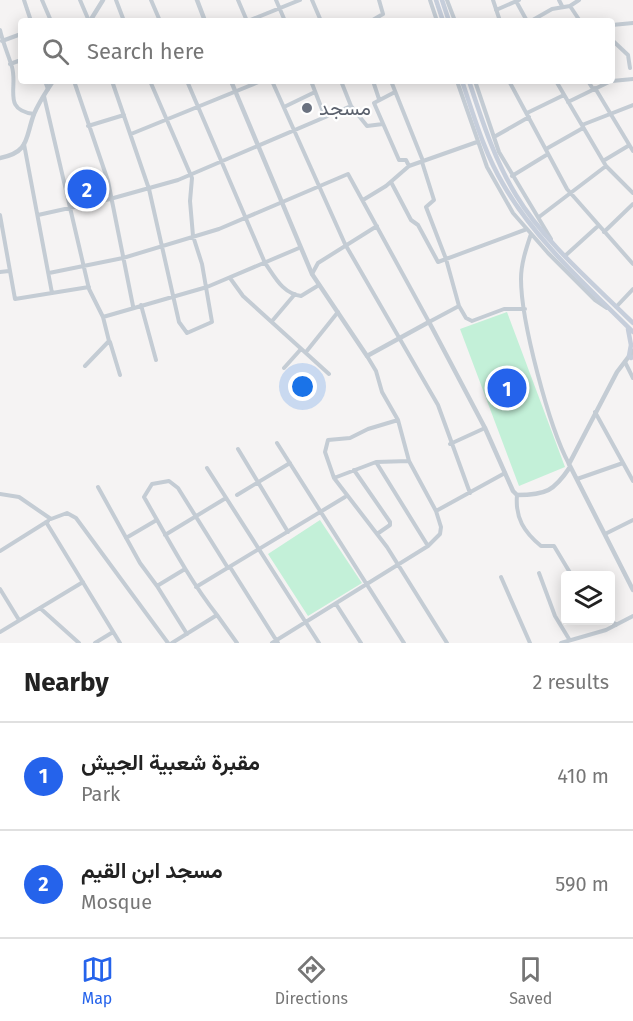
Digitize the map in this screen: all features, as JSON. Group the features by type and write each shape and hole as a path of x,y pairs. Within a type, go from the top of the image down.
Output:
{"main road":[{"path":"436,0 442,18"},
{"path":"442,0 448,18"},
{"path":"463,84 489,157 513,201 536,231 614,308 633,322"},
{"path":"470,84 491,146 506,177 527,211 633,332"},
{"path":"625,324 630,339 630,357"}],"street":[{"path":"26,0 30,18"},
{"path":"42,0 50,18"},
{"path":"80,0 89,18"},
{"path":"92,18 103,0"},
{"path":"116,0 123,18"},
{"path":"151,0 159,18"},
{"path":"197,0 205,18"},
{"path":"238,0 247,18"},
{"path":"276,0 284,18"},
{"path":"256,18 300,0"},
{"path":"312,0 320,18"},
{"path":"376,18 383,14 379,0"},
{"path":"430,0 436,18"},
{"path":"447,0 454,18"},
{"path":"493,0 499,18"},
{"path":"560,0 562,6"},
{"path":"536,18 562,6 570,6 579,0"},
{"path":"496,10 518,1 527,18"},
{"path":"570,6 578,18"},
{"path":"615,25 633,23"},
{"path":"0,30 10,64 16,107 21,112 34,114"},
{"path":"2,40 18,35"},
{"path":"615,43 628,55 630,68"},
{"path":"10,64 18,61"},
{"path":"615,80 633,79"},
{"path":"46,84 48,89"},
{"path":"0,158 16,154 24,144 34,114 51,84"},
{"path":"75,84 108,181 133,306"},
{"path":"113,84 149,189 179,323 187,333 212,322 207,287 193,236 191,175 151,84"},
{"path":"188,84 265,263 281,287 295,294 301,296 319,285"},
{"path":"232,84 299,248 312,274 376,370 382,392 398,420 409,462 436,511 441,527 440,534 428,546 275,642 178,488 166,481 153,483 144,497 155,521 196,587 237,643"},
{"path":"131,134 254,84"},
{"path":"273,84 345,244 438,405 450,444 470,493"},
{"path":"312,84 325,117"},
{"path":"342,84 351,106 367,126 383,124"},
{"path":"374,84 379,99"},
{"path":"392,84 422,161 434,200 426,207 446,260 459,306 466,318 472,321 504,309 525,309"},
{"path":"458,84 477,142 497,187 531,234 595,300 614,308 633,290"},
{"path":"476,84 494,137 512,176 551,239"},
{"path":"511,84 569,192 633,264"},
{"path":"558,84 606,166 633,193"},
{"path":"590,84 633,151"},
{"path":"568,102 604,84"},
{"path":"284,107 315,92"},
{"path":"395,92 374,103 399,160 406,160 409,166"},
{"path":"494,137 564,95"},
{"path":"44,96 89,287 103,317 120,375"},
{"path":"512,176 582,127 633,105"},
{"path":"38,215 149,189 191,175 256,144 294,132 351,106"},
{"path":"88,126 124,115"},
{"path":"363,200 391,182 409,166 477,142"},
{"path":"24,144 52,293"},
{"path":"603,161 628,146"},
{"path":"539,217 606,166"},
{"path":"48,273 123,258 245,219 348,174 485,428 517,495 520,524 541,546 554,546 569,571"},
{"path":"391,182 436,261 446,260 527,229"},
{"path":"604,232 633,205"},
{"path":"0,215 15,300 89,287"},
{"path":"312,274 318,263 377,226"},
{"path":"566,255 598,226"},
{"path":"531,234 521,278 525,309 556,435 633,590"},
{"path":"103,317 133,306 207,287 299,248"},
{"path":"0,272 9,271"},
{"path":"230,278 246,299 273,320 329,374"},
{"path":"273,320 295,294"},
{"path":"141,305 156,360"},
{"path":"368,356 459,306"},
{"path":"306,352 338,312"},
{"path":"86,366 110,341"},
{"path":"284,368 301,349"},
{"path":"517,495 547,492 555,486 570,466 595,412 630,357"},
{"path":"630,357 633,378"},
{"path":"595,412 633,481"},
{"path":"398,420 368,429 350,438 328,440 325,452 334,478 345,497 377,534 447,643"},
{"path":"450,444 485,428"},
{"path":"277,444 404,643"},
{"path":"238,449 288,532"},
{"path":"334,478 376,462 409,462"},
{"path":"376,462 428,546"},
{"path":"237,495 290,463"},
{"path":"577,479 623,463"},
{"path":"207,468 319,643"},
{"path":"354,470 390,522 390,525 377,534"},
{"path":"436,511 505,473"},
{"path":"98,487 126,538 187,634"},
{"path":"0,494 19,497 51,519"},
{"path":"196,587 345,497"},
{"path":"165,535 226,498"},
{"path":"0,552 51,519 67,513 81,524 170,643 217,615"},
{"path":"605,534 633,520"},
{"path":"126,538 155,521"},
{"path":"46,522 120,643"},
{"path":"156,586 184,569"},
{"path":"539,573 555,616 569,639"},
{"path":"501,577 530,643"},
{"path":"0,632 83,582"},
{"path":"0,589 19,620"},
{"path":"336,603 361,643"},
{"path":"40,608 79,643"},
{"path":"561,643 616,625 633,616"},
{"path":"96,643 113,632"}],"green space":[{"path":"507,312 565,467 519,486 460,329"},
{"path":"320,520 362,583 308,616 268,554"}],"place":[{"name":"مسجد","path":"307,108"},
{"name":"مسجد ابن القيم","path":"87,189"},
{"name":"مقبرة شعبية الجيش","path":"507,388"}]}
